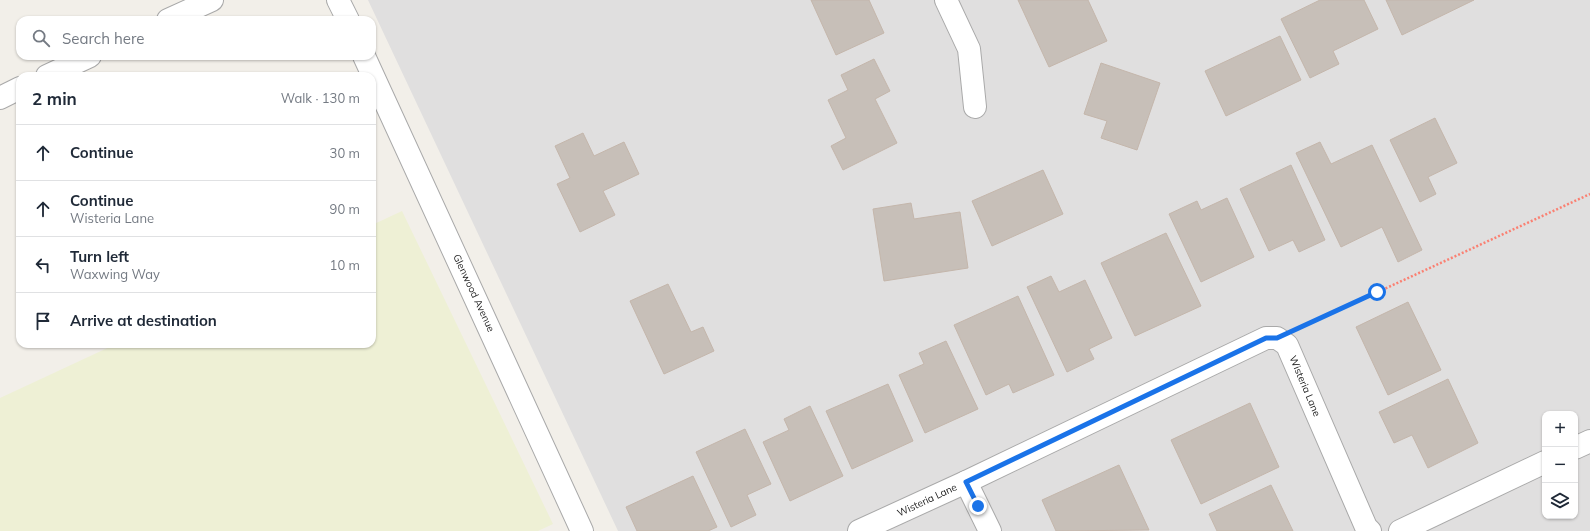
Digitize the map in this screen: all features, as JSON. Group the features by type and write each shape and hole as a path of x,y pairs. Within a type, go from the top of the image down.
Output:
{"street":[{"path":"177,16 212,0"},
{"path":"338,0 346,16"},
{"path":"946,0 969,49 975,107"},
{"path":"56,72 81,60"},
{"name":"Glenwood Avenue","path":"366,60 371,72"},
{"name":"Glenwood Avenue","path":"376,82 582,531"},
{"path":"0,98 16,90"},
{"name":"Wisteria Lane","path":"859,531 966,482 1266,338 1277,338 1287,345 1366,527 1370,531"},
{"path":"1577,447 1590,441"},
{"path":"1400,531 1542,463"},
{"path":"966,482 990,531"}],"path":[{"path":"1277,338 1590,194"}],"shaded area":[{"path":"368,0 1590,0 1590,531 618,531"}],"green space":[{"path":"402,211 553,524 538,531 0,531 0,398 107,348 376,348 376,223"}],"building":[{"path":"811,0 869,0 884,33 836,55"},
{"path":"1018,0 1088,0 1107,41 1049,67"},
{"path":"1320,0 1364,0 1378,29 1333,51 1339,64 1310,78 1281,19"},
{"path":"1386,0 1474,0 1402,35"},
{"path":"1280,36 1301,80 1226,116 1205,71"},
{"path":"874,59 890,91 875,99 897,143 843,170 831,146 846,138 828,100 848,90 841,75"},
{"path":"1101,63 1160,83 1137,150 1101,138 1107,121 1084,114"},
{"path":"1435,118 1457,163 1428,177 1436,194 1420,202 1390,140"},
{"path":"583,133 594,156 624,142 639,174 603,191 615,215 580,232 557,184 570,178 555,146"},
{"path":"1320,142 1331,164 1372,145 1422,250 1398,262 1382,227 1341,247 1296,153"},
{"path":"1291,165 1325,240 1299,252 1293,240 1269,251 1240,189"},
{"path":"1043,170 1063,214 992,246 972,201"},
{"path":"1227,198 1254,257 1201,282 1169,214 1197,201 1201,210"},
{"path":"911,203 914,219 960,212 968,268 884,281 873,209"},
{"path":"1166,233 1201,306 1135,336 1101,263"},
{"path":"1051,276 1059,292 1085,280 1112,338 1089,349 1094,359 1067,372 1027,287"},
{"path":"668,284 691,332 703,327 714,351 664,374 630,301"},
{"path":"1018,296 1054,375 1013,393 1009,384 986,395 954,325"},
{"path":"1408,302 1441,370 1388,395 1356,327"},
{"path":"946,341 978,409 925,433 899,375 924,364 919,353"},
{"path":"1448,379 1478,443 1428,468 1412,435 1394,443 1379,412"},
{"path":"888,384 913,441 852,469 826,411"},
{"path":"1250,403 1279,467 1201,504 1171,440"},
{"path":"810,406 843,476 790,501 763,442 789,430 784,419"},
{"path":"745,429 771,484 747,495 756,515 731,527 696,452"},
{"path":"1119,465 1149,530 1056,531 1042,500"},
{"path":"693,476 717,527 708,531 637,531 626,507"},
{"path":"1271,485 1293,531 1217,531 1209,514"}],"route":[{"path":"978,506 966,482 1266,338 1277,338 1377,292"}]}
